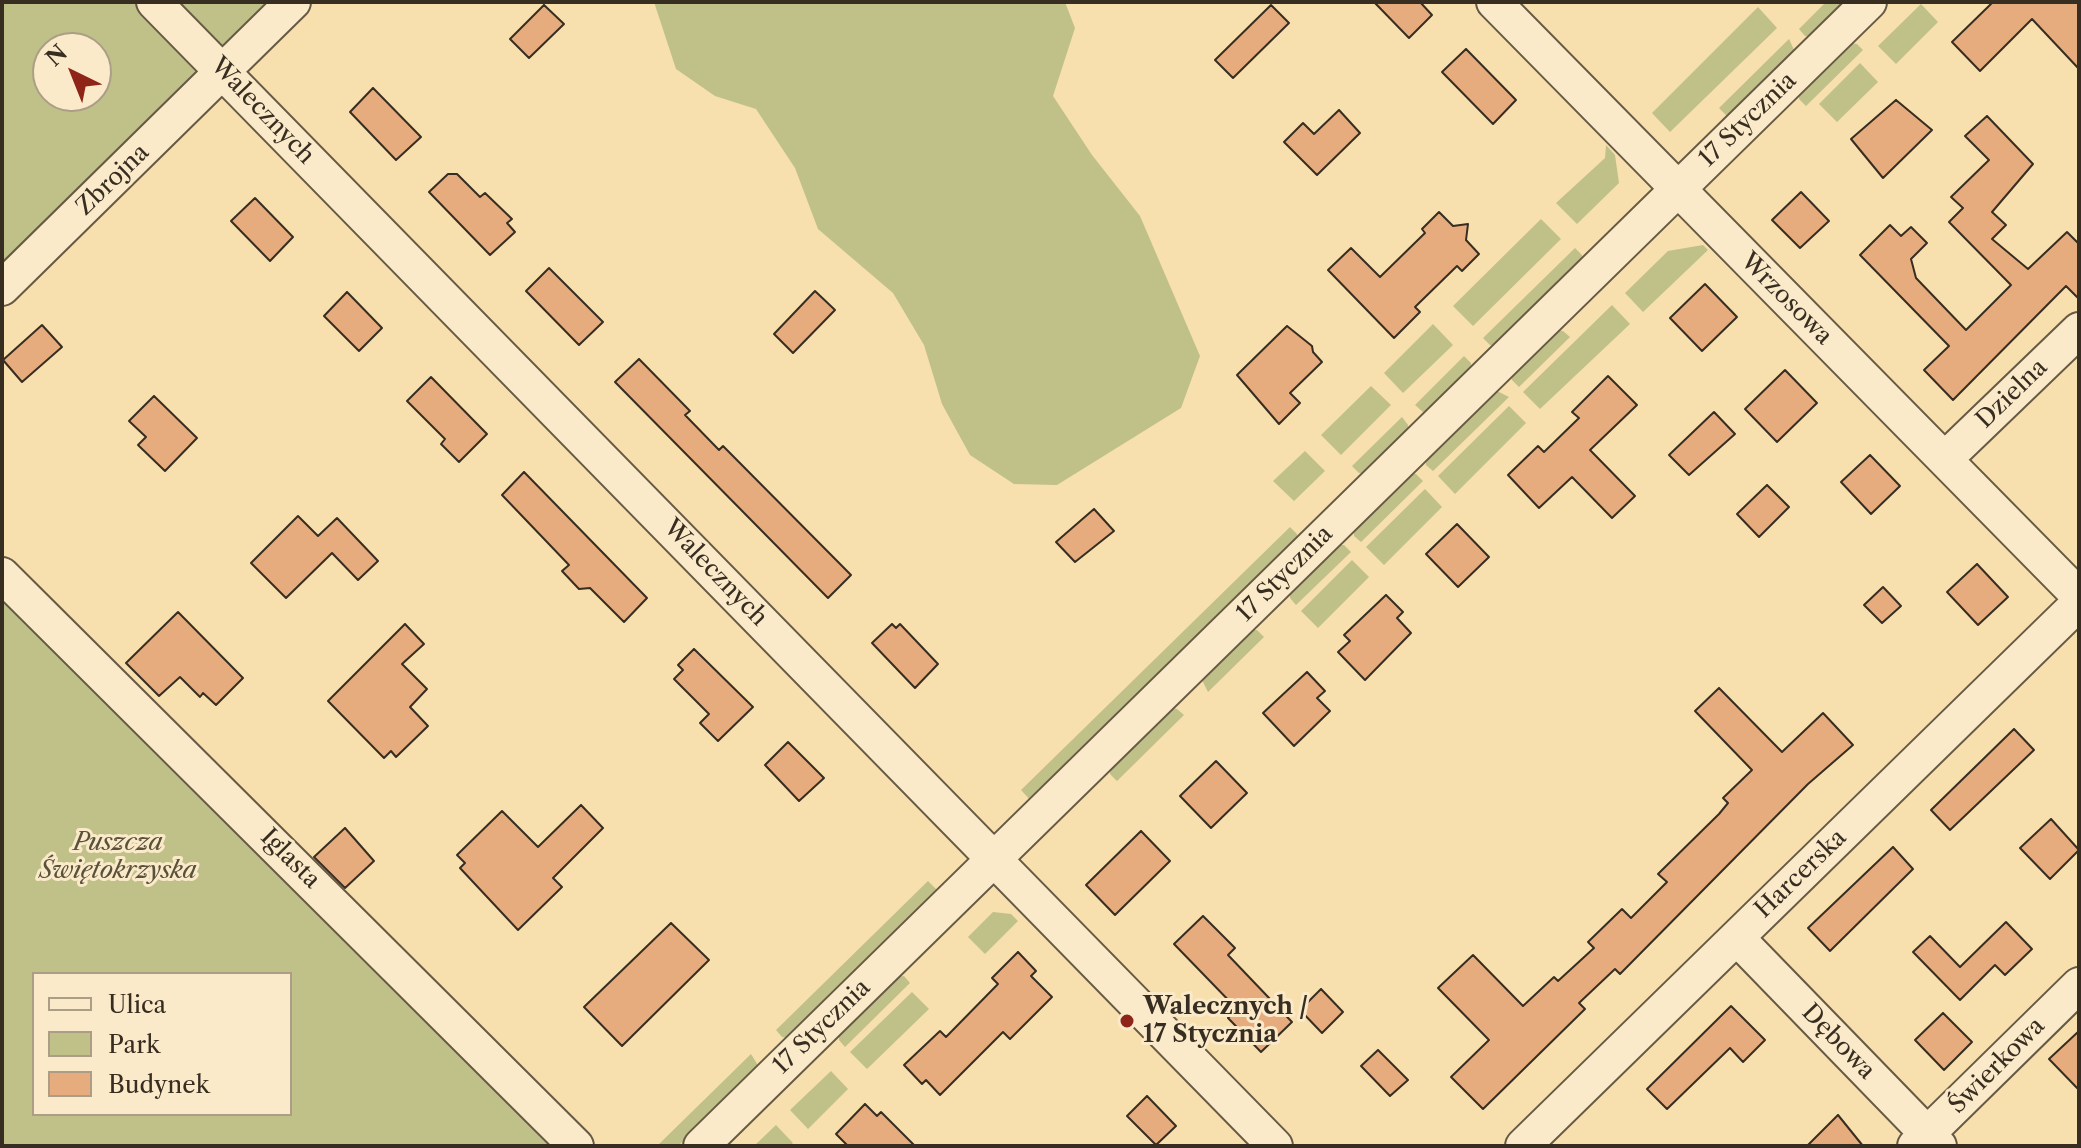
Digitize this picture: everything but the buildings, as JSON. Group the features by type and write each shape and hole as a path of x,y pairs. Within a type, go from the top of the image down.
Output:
{"street":[{"name":"Walecznych","path":"154,2 1275,1146"},
{"name":"Zbrojna","path":"2,288 293,2"},
{"name":"Wrzosowa","path":"1494,2 2079,596"},
{"name":"17 Stycznia","path":"701,1146 1869,2"},
{"name":"Dzielna","path":"1945,459 2079,330"},
{"name":"Iglasta","path":"2,575 576,1146"},
{"name":"Harcerska","path":"1523,1146 2079,603"},
{"name":"Dębowa","path":"1737,938 1927,1142"},
{"name":"Świerkowa","path":"1927,1142 2079,985"}],"green space":[{"path":"2,2 290,2 2,285"},
{"path":"654,2 1065,2 1075,28 1053,96 1092,155 1140,216 1200,356 1181,408 1057,485 1014,484 970,455 942,404 924,345 893,293 818,229 795,168 756,109 715,96 676,69"},
{"path":"1826,2 1847,2 1812,36 1805,36 1799,29"},
{"path":"1921,4 1938,22 1896,64 1878,46"},
{"path":"1758,7 1777,28 1670,132 1652,113"},
{"path":"1789,39 1795,52 1729,118 1719,108"},
{"path":"1850,43 1857,44 1863,50 1806,106 1799,99 1799,93"},
{"path":"1860,63 1878,82 1837,122 1819,104"},
{"path":"1606,145 1615,155 1619,183 1577,224 1556,203 1605,158"},
{"path":"1541,219 1561,239 1473,326 1453,306"},
{"path":"1703,245 1708,250 1643,312 1625,293 1668,251"},
{"path":"1575,248 1582,255 1582,262 1497,345 1490,345 1483,338"},
{"path":"1612,305 1630,324 1540,409 1523,392"},
{"path":"1433,324 1453,345 1403,393 1384,373"},
{"path":"1556,330 1570,337 1519,387 1512,380 1512,373"},
{"path":"1464,356 1471,363 1471,370 1428,411 1423,412 1415,405"},
{"path":"1371,386 1391,405 1341,455 1321,435"},
{"path":"1495,390 1509,397 1433,471 1426,465 1426,457"},
{"path":"1509,406 1526,423 1455,494 1438,476"},
{"path":"1402,417 1408,431 1366,473 1359,473 1352,466"},
{"path":"1305,451 1325,471 1294,501 1273,481"},
{"path":"1409,474 1416,474 1423,481 1361,542 1354,536 1354,528"},
{"path":"1425,489 1442,507 1384,565 1366,547"},
{"path":"1290,527 1297,534 1297,541 1031,801 1021,790"},
{"path":"1337,545 1344,545 1351,552 1296,605 1290,598 1290,591"},
{"path":"1352,560 1369,577 1318,628 1301,611"},
{"name":"Puszcza Świętokrzyska","path":"2,579 559,1146 2,1146"},
{"path":"1250,630 1257,630 1264,637 1208,692 1201,678"},
{"path":"1170,708 1184,715 1117,781 1110,774 1110,767"},
{"path":"928,881 938,891 789,1038 782,1037 776,1030"},
{"path":"993,912 1011,914 1018,921 985,954 968,937"},
{"path":"904,976 910,983 845,1047 839,1040 839,1034 896,977"},
{"path":"912,992 929,1009 867,1069 850,1052"},
{"path":"751,1054 759,1067 678,1146 657,1146"},
{"path":"831,1071 848,1089 808,1129 790,1110"},
{"path":"776,1125 793,1143 789,1146 754,1146"}],"place":[{"name":"Walecznych / 17 Stycznia","path":"1127,1021"}]}
